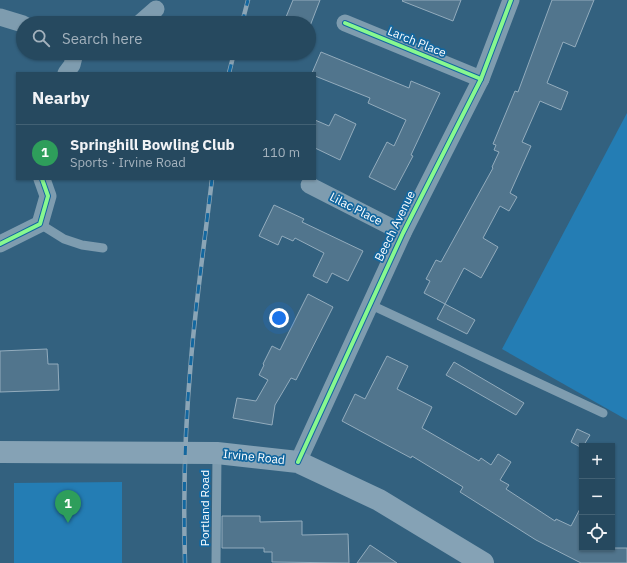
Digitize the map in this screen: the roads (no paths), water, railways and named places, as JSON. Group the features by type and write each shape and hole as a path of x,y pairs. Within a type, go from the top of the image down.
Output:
{"main road":[{"name":"Irvine Road","path":"0,452 217,453 298,462 379,500 483,563"}],"street":[{"name":"Beech Avenue","path":"298,462 402,233 481,79 512,0"},
{"path":"148,16 156,9"},
{"path":"0,17 16,22"},
{"name":"Larch Place","path":"345,23 481,79"},
{"path":"67,72 72,65 73,60"},
{"path":"0,244 40,224 48,196 42,180"},
{"name":"Lilac Place","path":"309,185 402,233"}],"lane":[{"path":"40,224 64,239 82,245 103,248"},
{"path":"369,304 603,413"},
{"name":"Portland Road","path":"216,563 217,453"}],"railway":[{"path":"244,16 248,0"},
{"path":"229,72 232,60"},
{"path":"185,563 184,512 187,410 195,315 212,180"}],"place":[{"name":"Springhill Bowling Club","path":"68,523"}]}
